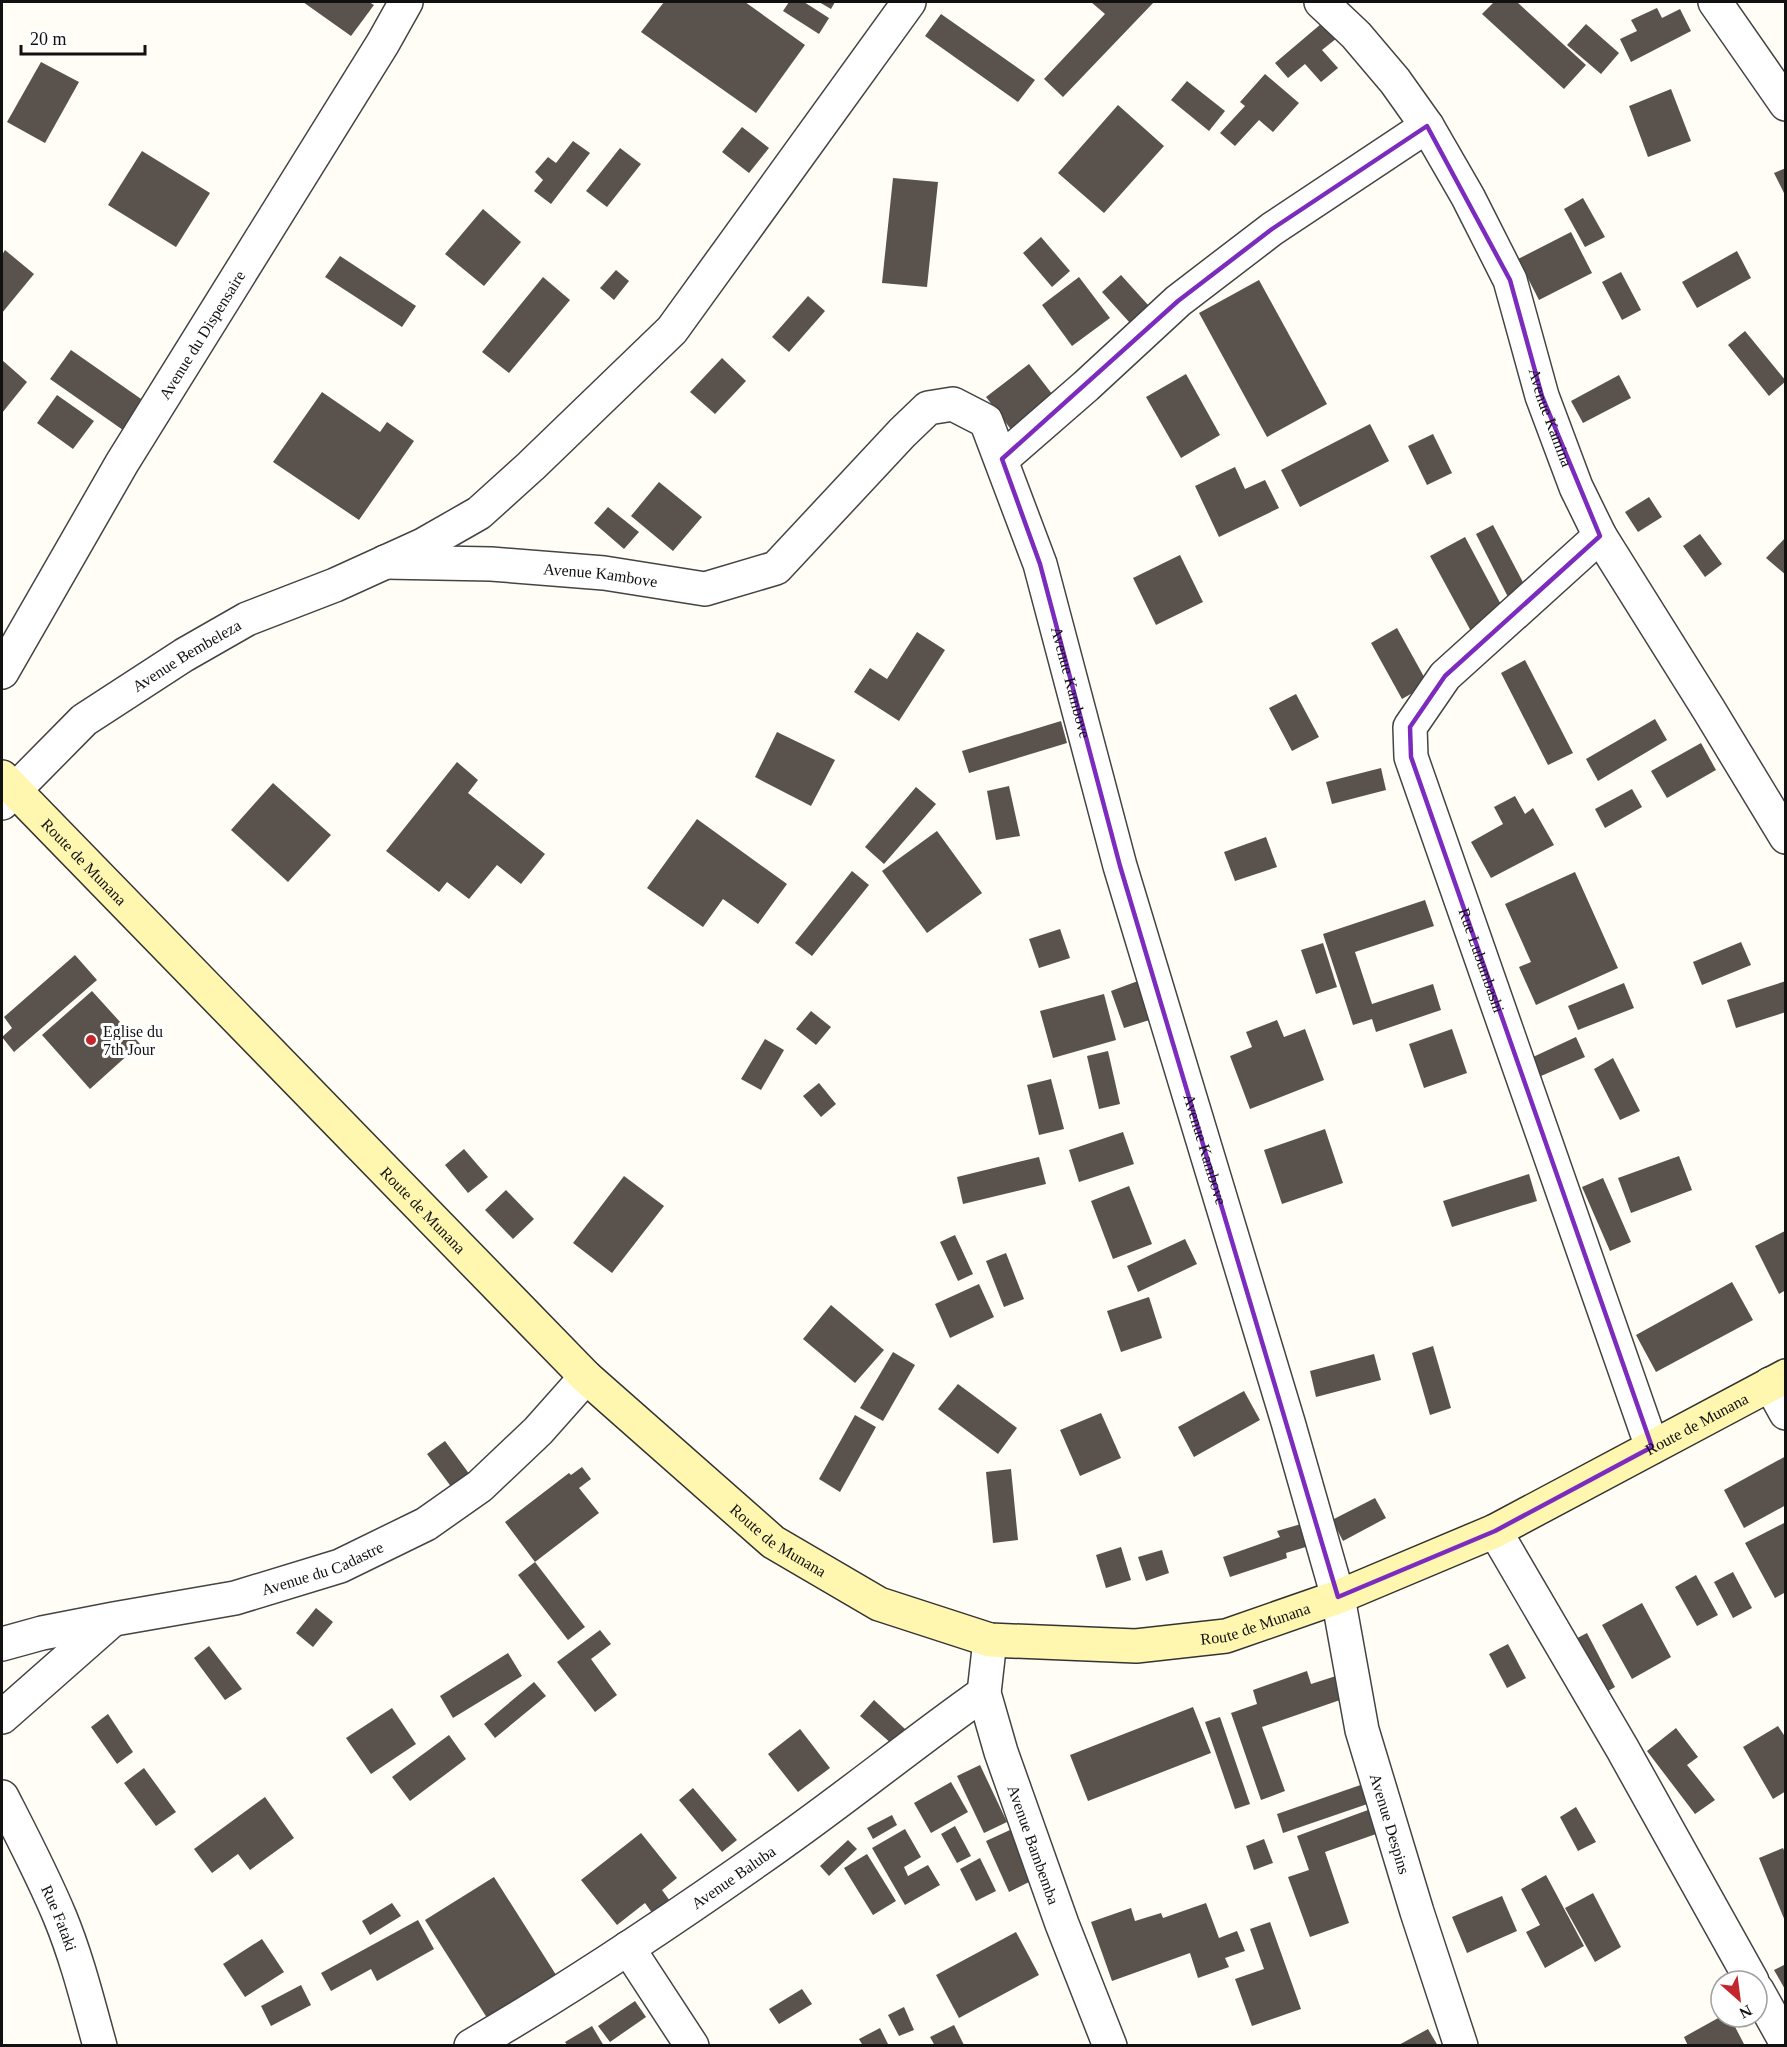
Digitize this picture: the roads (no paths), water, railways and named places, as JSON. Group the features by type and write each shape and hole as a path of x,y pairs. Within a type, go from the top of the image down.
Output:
{"main road":[{"name":"Route de Munana","path":"6,790 586,1377 773,1542 879,1604 990,1640 1136,1646 1226,1636 1338,1597 1495,1531 1778,1380"}],"street":[{"name":"Avenue du Dispensaire","path":"2,672 128,453 383,43 406,2"},
{"name":"Avenue Bembeleza","path":"6,790 84,720 184,655 247,619 334,585 423,545 479,513 672,330 909,2"},
{"name":"Avenue Kamina","path":"1322,2 1356,35 1395,81 1427,126 1468,197 1510,280 1542,396 1576,487 1600,536 1785,837"},
{"path":"1715,2 1785,104"},
{"path":"1002,459 1178,301 1272,229 1427,126"},
{"name":"Avenue Kambove","path":"385,562 491,564 604,573 705,589 776,568 928,408 952,404 986,421 1040,564 1119,866 1288,1422 1338,1597"},
{"name":"Rue Lubumbashi","path":"1600,536 1445,676 1410,727 1412,757 1652,1447"},
{"name":"Avenue du Cadastre","path":"2,1644 42,1633 235,1598 340,1566 426,1524 480,1486 538,1431 586,1377"},
{"path":"1778,1380 1785,1413"},
{"path":"1495,1531 1623,1748 1745,1969"},
{"name":"Avenue Despins","path":"1338,1597 1362,1731 1461,2046"},
{"path":"2,1717 114,1619"},
{"name":"Avenue Bambemba","path":"990,1640 984,1693 1001,1752 1058,1914 1110,2046"},
{"name":"Avenue Baluba","path":"471,2046 535,2009 776,1847 984,1693"},
{"name":"Rue Fataki","path":"2,1797 61,1919 100,2046"},
{"path":"628,1948 692,2046"},
{"path":"1769,2012 1785,2042"}],"place":[{"name":"Eglise du 7th Jour","path":"91,1040"}]}
